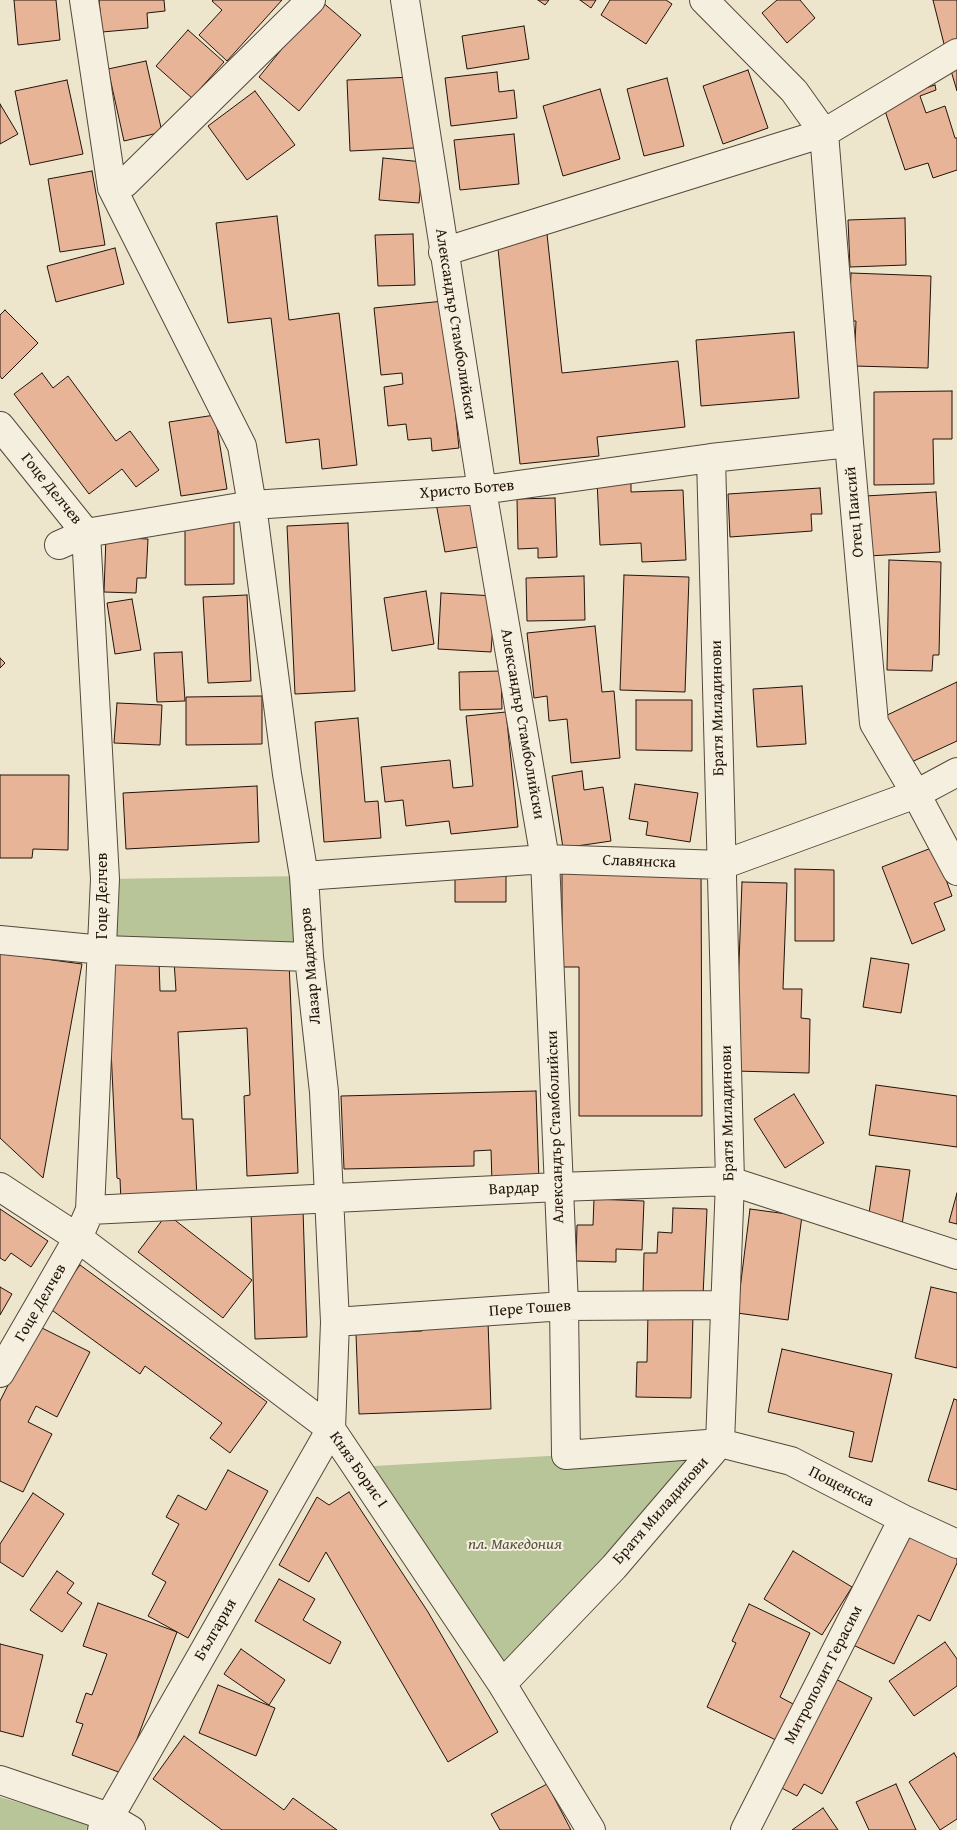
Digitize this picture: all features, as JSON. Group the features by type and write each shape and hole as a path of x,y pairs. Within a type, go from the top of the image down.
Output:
{"street":[{"name":"Лазар Маджаров","path":"84,0 112,188 242,446 252,505 287,774 304,876 309,956 324,1092 335,1322 331,1429"},
{"path":"112,188 125,183 311,0"},
{"name":"Александър Стамболийски","path":"405,0 443,252 545,859 564,1306 566,1455"},
{"path":"704,0 794,90 824,133"},
{"path":"443,252 824,133 957,53"},
{"name":"Отец Паисий","path":"824,133 874,723 916,794 957,871"},
{"name":"Гоце Делчев","path":"0,426 86,533 105,879 90,1210 78,1238 0,1373"},
{"name":"Христо Ботев","path":"59,546 86,533 252,505 482,490 711,458 849,443"},
{"name":"Братя Миладинови","path":"502,1684 614,1567 720,1443 730,1181 711,458"},
{"name":"Славянска","path":"304,876 545,859 722,865 916,794 957,772"},
{"path":"0,940 103,950 309,956"},
{"name":"Вардар","path":"90,1210 558,1186 730,1181 957,1256"},
{"name":"Княз Борис I","path":"0,1187 78,1238 331,1429 502,1684 591,1830"},
{"name":"Пере Тошев","path":"335,1322 564,1306 726,1306"},
{"name":"България","path":"114,1826 331,1429"},
{"name":"Пощенска","path":"566,1455 720,1443 790,1461 903,1519 957,1544"},
{"name":"Митрополит Герасим","path":"745,1830 903,1519"},
{"path":"0,1780 114,1826"}],"green space":[{"path":"304,876 309,957 103,950 105,879"},
{"name":"пл. Македония","path":"720,1443 502,1684 357,1467 566,1455"},
{"path":"0,1797 89,1823 86,1830 0,1830"}],"building":[{"path":"14,0 56,0 60,40 18,45"},
{"path":"99,0 164,0 165,11 147,13 148,28 102,32"},
{"path":"213,0 282,0 227,61 199,35 222,10"},
{"path":"538,0 549,0 545,5"},
{"path":"580,0 596,0 591,8"},
{"path":"610,0 666,0 672,4 646,44 601,15"},
{"path":"777,0 800,0 815,18 787,43 762,13"},
{"path":"933,0 957,0 957,45 945,48"},
{"path":"321,1 361,35 299,111 259,77"},
{"path":"524,26 529,59 467,69 462,36"},
{"path":"188,30 224,62 192,98 156,66"},
{"path":"146,61 162,132 124,141 108,69"},
{"path":"957,62 957,91 949,64"},
{"path":"748,70 768,128 723,144 703,86"},
{"path":"497,72 499,92 514,90 517,118 451,126 445,78"},
{"path":"412,77 414,148 350,151 347,80"},
{"path":"667,78 684,146 644,156 627,89"},
{"path":"67,80 83,154 30,165 15,91"},
{"path":"935,85 936,90 920,96 926,113 945,106 955,138 957,138 957,170 933,178 928,163 905,170 882,102"},
{"path":"600,89 620,159 563,176 543,106"},
{"path":"255,91 295,145 247,180 208,126"},
{"path":"0,104 18,134 0,144"},
{"path":"514,134 519,184 460,190 454,140"},
{"path":"383,158 423,162 419,203 379,200"},
{"path":"92,171 105,245 60,252 48,179"},
{"path":"277,216 289,320 339,313 357,465 322,469 319,439 286,443 271,318 228,323 216,223"},
{"path":"905,218 906,265 850,267 848,220"},
{"path":"413,234 415,285 378,286 375,235"},
{"path":"547,234 562,373 678,361 685,427 597,437 599,456 520,464 497,239"},
{"path":"115,248 124,284 56,302 47,266"},
{"path":"851,273 931,276 928,368 854,366 856,321 849,321"},
{"path":"444,301 459,448 432,451 431,438 408,440 406,424 388,426 384,387 403,384 402,373 381,375 374,308"},
{"path":"5,310 38,343 2,379 0,376 0,315"},
{"path":"794,332 799,398 701,406 696,340"},
{"path":"42,373 53,388 68,376 116,441 130,431 159,470 136,487 122,469 89,494 14,394"},
{"path":"952,391 952,439 933,439 934,484 874,485 874,392"},
{"path":"215,415 227,489 181,496 169,422"},
{"path":"631,478 631,492 683,490 686,560 642,562 641,543 600,545 597,480"},
{"path":"820,488 822,514 811,514 812,531 730,537 728,494"},
{"path":"936,492 940,552 868,556 865,496"},
{"path":"470,497 478,547 445,552 436,503"},
{"path":"555,498 557,557 538,558 538,548 518,549 517,499"},
{"path":"185,519 234,519 234,584 185,585"},
{"path":"348,523 355,691 295,694 287,526"},
{"path":"106,537 148,539 146,578 137,578 136,593 104,592"},
{"path":"889,560 941,562 939,655 933,655 932,671 887,670"},
{"path":"624,575 689,577 685,692 620,690"},
{"path":"584,576 585,620 527,621 526,578"},
{"path":"426,591 434,644 392,651 384,598"},
{"path":"441,593 495,596 491,652 438,649"},
{"path":"247,595 251,681 208,683 203,597"},
{"path":"132,599 141,650 115,654 107,603"},
{"path":"595,626 602,692 614,691 620,758 571,763 567,719 549,721 547,696 534,698 527,633"},
{"path":"182,652 185,701 157,702 154,653"},
{"path":"0,658 5,663 0,668"},
{"path":"501,671 502,709 460,710 459,672"},
{"path":"957,682 957,741 905,765 883,717"},
{"path":"802,686 806,744 757,747 753,689"},
{"path":"262,696 262,744 186,745 186,697"},
{"path":"636,700 692,700 692,751 636,750"},
{"path":"117,703 162,705 160,745 114,743"},
{"path":"506,712 518,827 451,834 449,821 406,826 403,800 385,802 381,767 450,760 453,788 473,786 466,716"},
{"path":"358,718 365,802 378,801 381,838 324,842 315,722"},
{"path":"582,771 584,790 603,787 611,841 563,848 552,776"},
{"path":"0,775 69,775 68,850 33,849 32,858 0,858"},
{"path":"635,784 698,793 690,842 646,835 648,822 629,819"},
{"path":"257,786 259,842 126,849 123,793"},
{"path":"934,847 952,896 934,903 945,930 912,944 882,867"},
{"path":"701,865 702,1116 579,1116 579,967 562,967 562,866"},
{"path":"455,867 506,867 506,902 455,902"},
{"path":"795,869 834,870 834,941 795,941"},
{"path":"742,882 787,883 783,989 802,989 801,1018 810,1019 809,1073 735,1071"},
{"path":"0,953 82,964 43,1178 0,1138"},
{"path":"871,958 909,964 901,1013 863,1007"},
{"path":"159,961 160,991 176,991 174,961 289,962 298,1173 247,1176 244,1096 250,1095 247,1028 178,1032 182,1119 193,1119 197,1198 121,1202 120,1179 117,1178 107,964"},
{"path":"876,1085 957,1096 957,1147 869,1135"},
{"path":"536,1091 539,1181 492,1183 491,1150 474,1151 474,1166 344,1169 341,1096"},
{"path":"794,1094 824,1143 785,1168 754,1119"},
{"path":"876,1166 910,1170 902,1225 868,1220"},
{"path":"957,1193 957,1224 949,1222"},
{"path":"594,1199 644,1201 642,1250 616,1249 616,1262 576,1261 577,1225 593,1225"},
{"path":"673,1208 707,1209 703,1296 643,1294 644,1253 657,1253 658,1232 672,1233"},
{"path":"0,1209 48,1241 31,1267 11,1253 5,1261 0,1258"},
{"path":"303,1209 307,1337 255,1339 251,1210"},
{"path":"750,1209 802,1216 788,1320 737,1313"},
{"path":"167,1214 252,1280 223,1318 138,1252"},
{"path":"80,1265 267,1402 230,1453 210,1438 222,1423 145,1366 140,1374 49,1308"},
{"path":"0,1287 12,1294 0,1315"},
{"path":"931,1287 957,1293 957,1368 915,1358"},
{"path":"648,1313 693,1313 691,1398 636,1397 637,1362 647,1362"},
{"path":"488,1321 491,1409 359,1414 356,1334 422,1331 422,1323"},
{"path":"38,1326 90,1352 57,1417 36,1406 28,1422 52,1434 23,1492 0,1481 0,1401"},
{"path":"782,1349 892,1374 872,1462 849,1457 854,1432 768,1412"},
{"path":"954,1399 957,1400 957,1490 928,1481"},
{"path":"228,1470 268,1491 188,1638 148,1616 166,1582 152,1574 179,1524 166,1517 178,1495 206,1510"},
{"path":"349,1492 428,1612 498,1732 448,1762 326,1552 309,1582 279,1565 317,1497 329,1505"},
{"path":"33,1493 64,1514 23,1577 0,1562 0,1544"},
{"path":"908,1528 957,1551 957,1563 930,1621 918,1615 894,1664 853,1645"},
{"path":"793,1551 852,1587 822,1635 764,1599"},
{"path":"57,1571 74,1583 67,1593 82,1603 62,1632 30,1610"},
{"path":"279,1579 315,1599 303,1620 341,1642 330,1664 255,1621"},
{"path":"98,1603 177,1632 124,1774 72,1755 83,1724 76,1722 86,1693 92,1695 107,1654 83,1646"},
{"path":"749,1604 810,1633 780,1697 795,1705 778,1741 707,1707 736,1643 732,1641"},
{"path":"945,1642 957,1659 957,1686 914,1716 889,1681"},
{"path":"0,1644 43,1655 23,1737 0,1731"},
{"path":"241,1649 285,1680 269,1705 224,1674"},
{"path":"830,1676 872,1698 822,1794 804,1784 797,1796 774,1784"},
{"path":"218,1685 275,1708 256,1756 199,1733"},
{"path":"184,1736 284,1810 293,1798 337,1830 222,1830 153,1779"},
{"path":"954,1753 957,1758 957,1819 940,1830 909,1782"},
{"path":"547,1784 571,1830 500,1830 491,1814"},
{"path":"896,1784 916,1830 869,1830 856,1802"},
{"path":"823,1808 838,1830 792,1830"}]}
